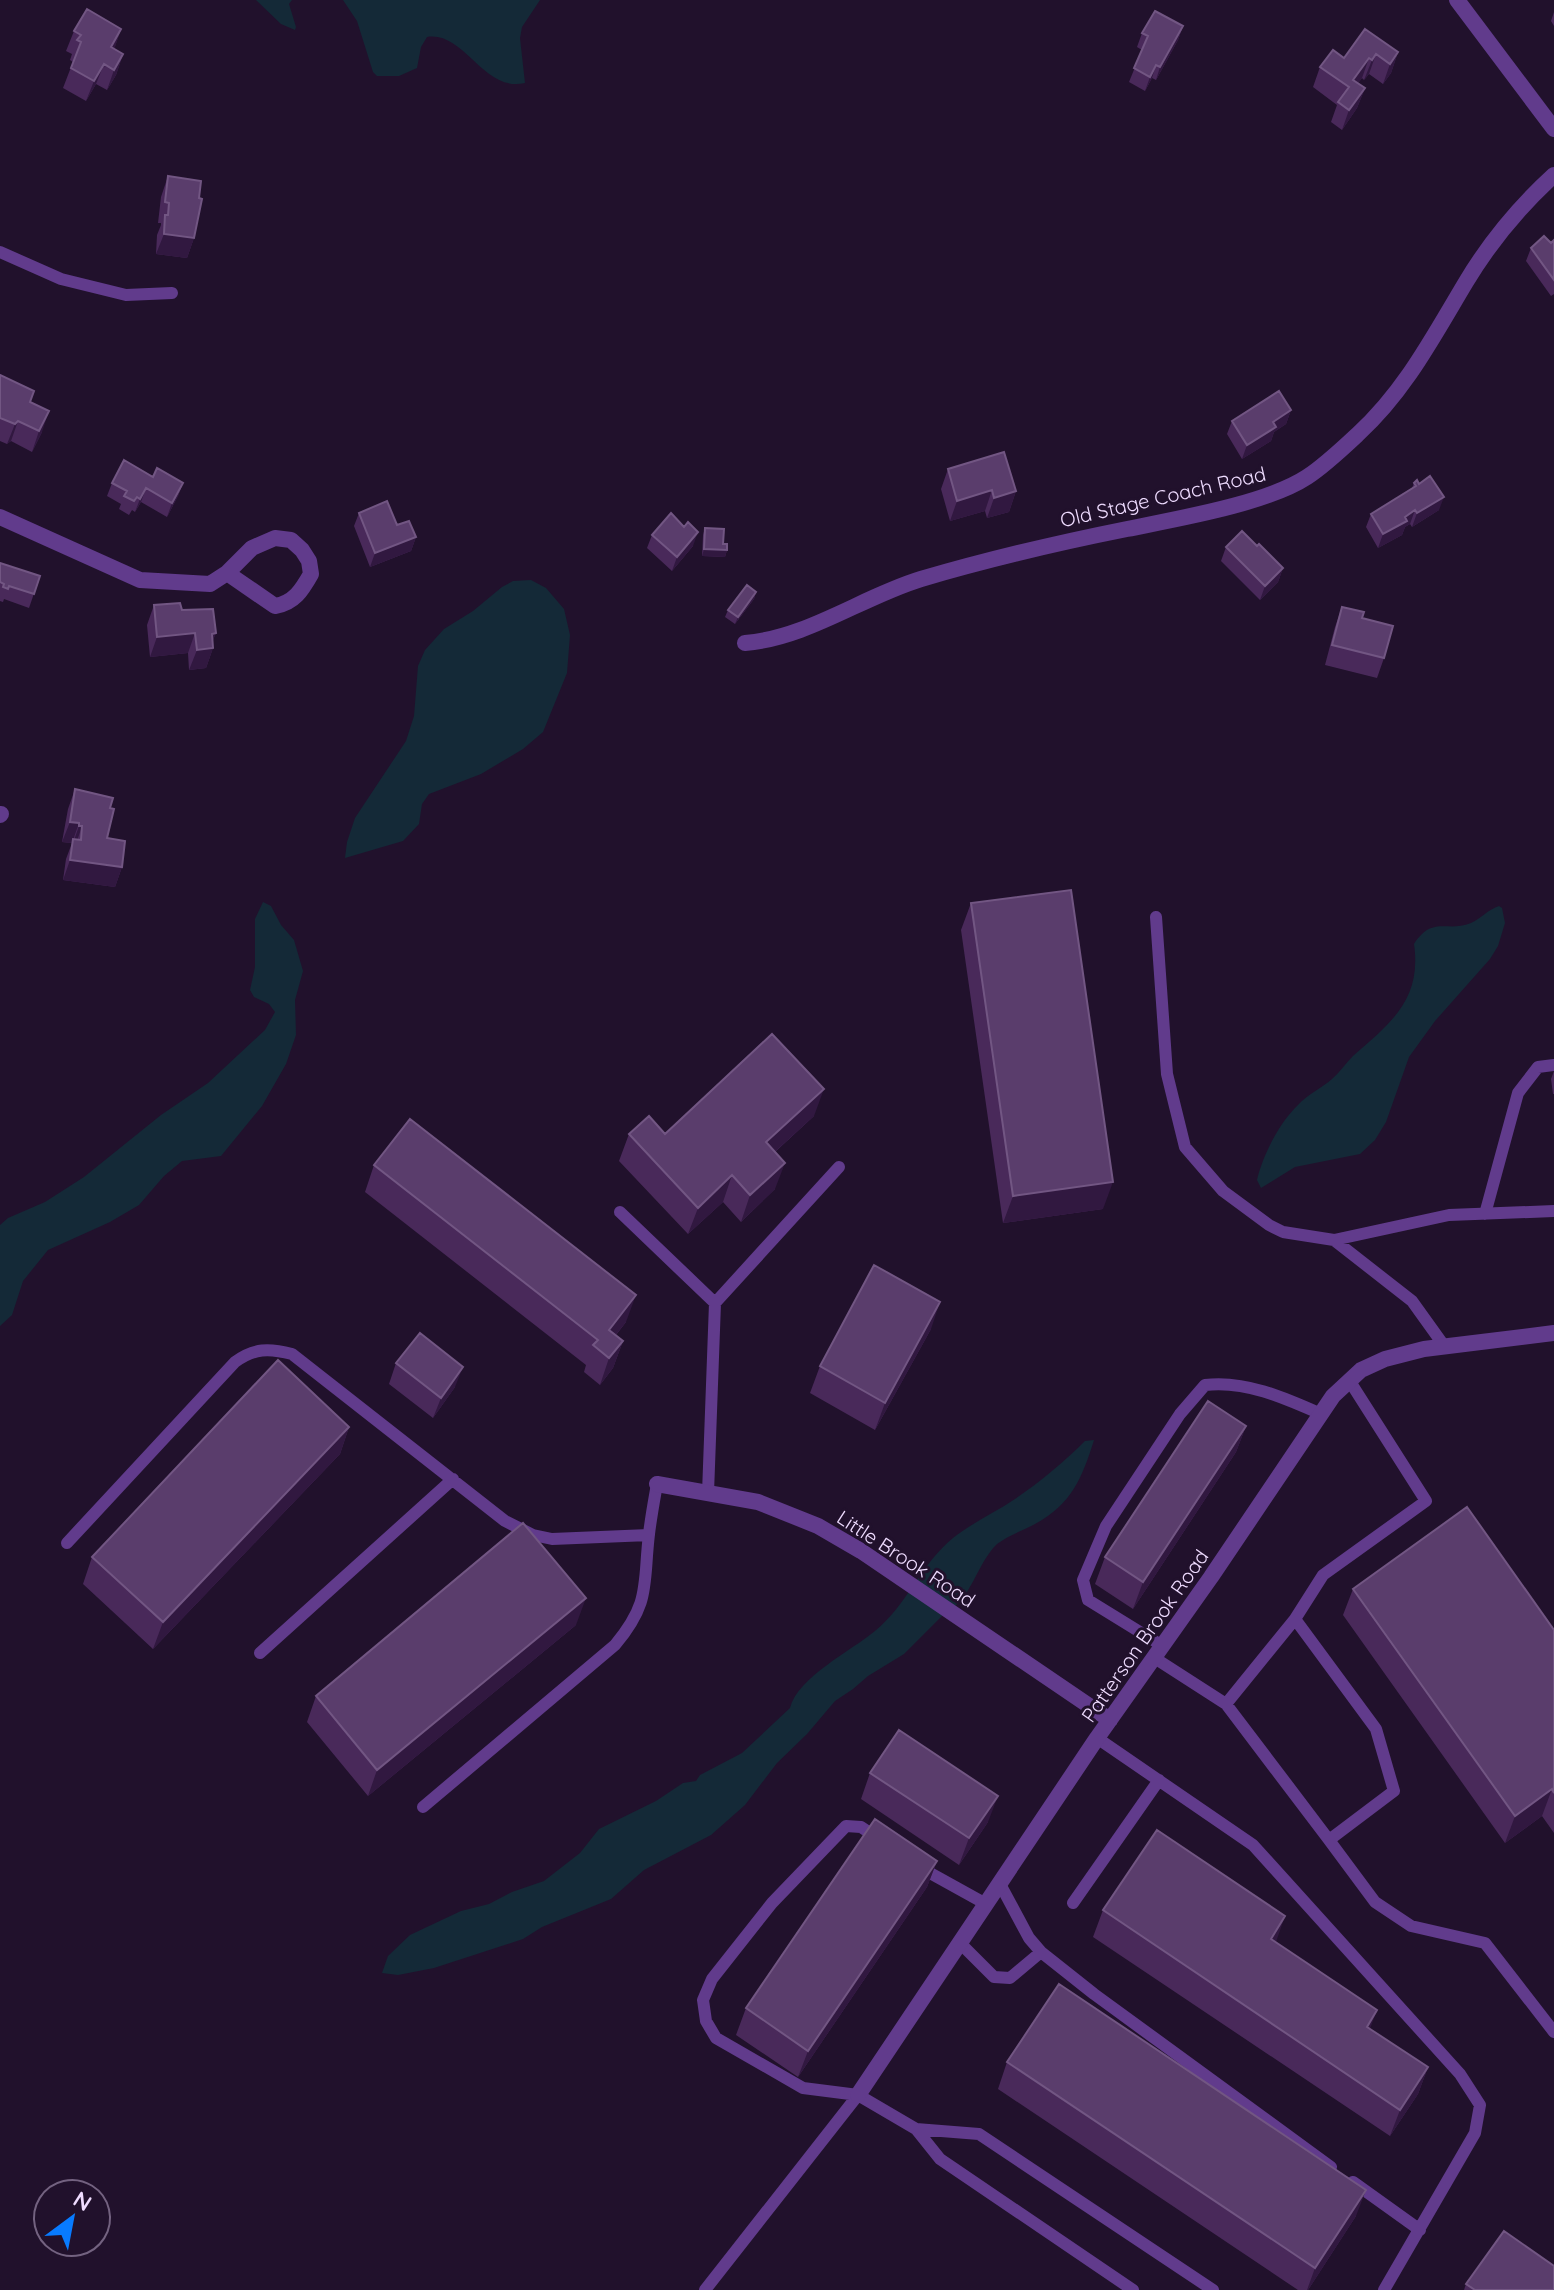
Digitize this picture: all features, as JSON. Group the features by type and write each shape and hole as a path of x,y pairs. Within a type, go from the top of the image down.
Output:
{"street":[{"path":"1457,0 1554,129"},
{"name":"Old Stage Coach Road","path":"745,643 764,641 929,577 1021,551 1228,506 1287,488 1307,477 1359,433 1399,391 1432,344 1467,280 1494,241 1524,203 1554,175"},
{"path":"0,517 140,580 210,584 227,573 252,548 275,538 291,540 302,550 309,561 311,574 295,597 286,604 275,606 227,573"},
{"name":"Patterson Brook Road","path":"858,2095 1097,1738 1333,1396 1361,1370 1385,1359 1445,1347 1554,1333"},
{"name":"Little Brook Road","path":"657,1484 758,1502 818,1526 861,1551 1110,1720"}],"lane":[{"path":"0,252 61,279 126,295 172,293"},
{"path":"1156,917 1167,1074 1185,1147 1223,1191 1269,1225 1283,1232 1334,1240 1449,1215 1554,1211"},
{"path":"1485,1214 1518,1093 1538,1067 1554,1065"},
{"path":"708,1493 715,1303 839,1167"},
{"path":"620,1212 715,1303"},
{"path":"1334,1240 1412,1301 1445,1347"},
{"path":"67,1543 235,1362 248,1352 273,1349 292,1354 505,1521 533,1535 552,1539 649,1535"},
{"path":"1226,1704 1295,1619 1323,1575 1426,1501 1349,1380"},
{"path":"1321,1414 1276,1394 1220,1383 1205,1385 1180,1414 1106,1526 1083,1580 1088,1600 1226,1704 1375,1902 1411,1926 1485,1943 1554,2032"},
{"path":"260,1653 453,1479"},
{"path":"423,1807 615,1645 628,1630 645,1591 657,1484"},
{"path":"1295,1619 1376,1729 1394,1791 1329,1840"},
{"path":"1097,1738 1253,1845 1460,2074 1480,2105 1475,2133 1384,2290"},
{"path":"1073,1903 1159,1780"},
{"path":"886,1844 861,1827 846,1826 772,1903 712,1979 703,2000 706,2021 716,2038 803,2088 858,2095 916,2129 940,2159 1133,2290"},
{"path":"911,1861 986,1904"},
{"path":"1000,1884 1029,1938 1041,1952 1215,2084 1420,2230"},
{"path":"960,1943 994,1977 1010,1978 1041,1952"},
{"path":"705,2290 858,2095"},
{"path":"916,2129 979,2134 1213,2290"}],"shaded area":[{"path":"256,0 292,0 289,4 295,30 281,24"},
{"path":"343,0 540,0 522,27 520,38 525,83 510,84 497,79 452,43 427,37 421,47 417,68 399,76 377,76 357,21"},
{"path":"531,580 546,588 564,609 570,635 567,673 543,732 523,749 481,774 429,794 422,804 419,824 403,841 345,858 355,818 406,741 414,716 418,666 425,650 444,629 473,611 502,587 513,581"},
{"path":"263,902 271,906 294,940 303,971 295,1000 296,1035 286,1064 262,1106 221,1156 182,1161 139,1205 48,1250 23,1281 12,1315 0,1326 0,1225 84,1177 161,1115 208,1083 265,1030 275,1012 269,1004 254,997 250,990 255,967 255,919"},
{"path":"1499,906 1505,923 1498,946 1409,1057 1386,1122 1375,1140 1360,1154 1295,1167 1261,1188 1257,1180 1260,1170 1273,1140 1291,1112 1335,1076 1401,1008 1413,980 1414,944 1421,935 1434,927 1471,923"},
{"path":"1094,1440 1080,1478 1067,1499 1048,1516 997,1544 961,1600 904,1654 835,1701 777,1763 745,1805 711,1835 644,1870 611,1899 542,1927 523,1939 434,1968 398,1975 382,1973 388,1956 410,1935 461,1911 489,1904 544,1881 580,1853 599,1829 656,1801 683,1783 696,1781 700,1775 742,1753 790,1708 803,1686 814,1675 886,1621 932,1560 953,1538 1052,1472 1085,1441"}],"building":[{"path":"87,9 121,29 111,47 123,54 114,70 104,64 94,81 71,68 81,42 77,40 81,35 74,31"},
{"path":"1155,11 1183,26 1160,67 1156,65 1150,77 1134,68 1148,36 1142,33"},
{"path":"1365,29 1398,52 1390,64 1376,54 1372,60 1369,58 1353,80 1365,88 1349,110 1338,102 1349,87 1320,67 1333,50 1344,58"},
{"path":"168,176 201,181 199,198 202,199 194,238 164,234 169,203 165,202"},
{"path":"1544,236 1551,243 1554,240 1554,280 1531,248"},
{"path":"0,375 34,391 30,402 49,411 39,431 18,421 15,424 0,418"},
{"path":"1279,391 1291,410 1273,422 1276,427 1247,445 1232,421"},
{"path":"1004,452 1016,491 994,498 992,490 957,501 948,469"},
{"path":"124,460 153,477 157,468 183,483 172,503 146,488 140,499 137,497 134,501 124,496 127,491 112,483"},
{"path":"1430,476 1444,497 1417,513 1415,510 1405,517 1407,521 1383,534 1371,514 1416,486 1414,483 1417,480 1419,484"},
{"path":"387,501 397,525 409,521 416,537 375,553 359,513"},
{"path":"671,513 684,527 688,522 698,532 677,557 652,535"},
{"path":"705,528 724,529 723,544 727,544 727,550 704,549"},
{"path":"1242,531 1283,568 1265,586 1226,547"},
{"path":"0,563 40,576 34,594 3,587"},
{"path":"747,585 756,592 738,617 728,610"},
{"path":"180,603 182,610 213,609 216,633 212,634 213,648 197,650 195,633 157,637 154,605"},
{"path":"1342,607 1364,612 1362,618 1393,626 1384,658 1332,645"},
{"path":"75,789 113,798 110,808 114,809 107,838 125,841 122,867 70,860 73,839 81,840 82,826 70,822"},
{"path":"1071,890 1113,1182 1013,1196 971,903"},
{"path":"772,1034 824,1089 766,1142 785,1163 750,1195 732,1175 698,1208 629,1134 649,1116 665,1134"},
{"path":"410,1119 636,1295 609,1330 623,1341 609,1358 593,1345 598,1340 374,1165"},
{"path":"874,1265 940,1302 885,1403 820,1366"},
{"path":"420,1333 463,1367 441,1398 396,1363"},
{"path":"278,1360 349,1427 163,1622 92,1557"},
{"path":"1208,1401 1246,1426 1143,1582 1105,1557"},
{"path":"1467,1507 1554,1630 1554,1793 1552,1789 1515,1816 1353,1589"},
{"path":"523,1523 586,1598 377,1770 316,1696"},
{"path":"899,1730 998,1796 969,1838 870,1773"},
{"path":"875,1819 937,1861 808,2051 746,2008"},
{"path":"1157,1830 1285,1916 1271,1939 1377,2010 1367,2027 1428,2067 1400,2110 1103,1910"},
{"path":"1059,1984 1366,2190 1315,2268 1007,2062"},
{"path":"1504,2231 1554,2266 1554,2290 1475,2290 1466,2284"}]}
